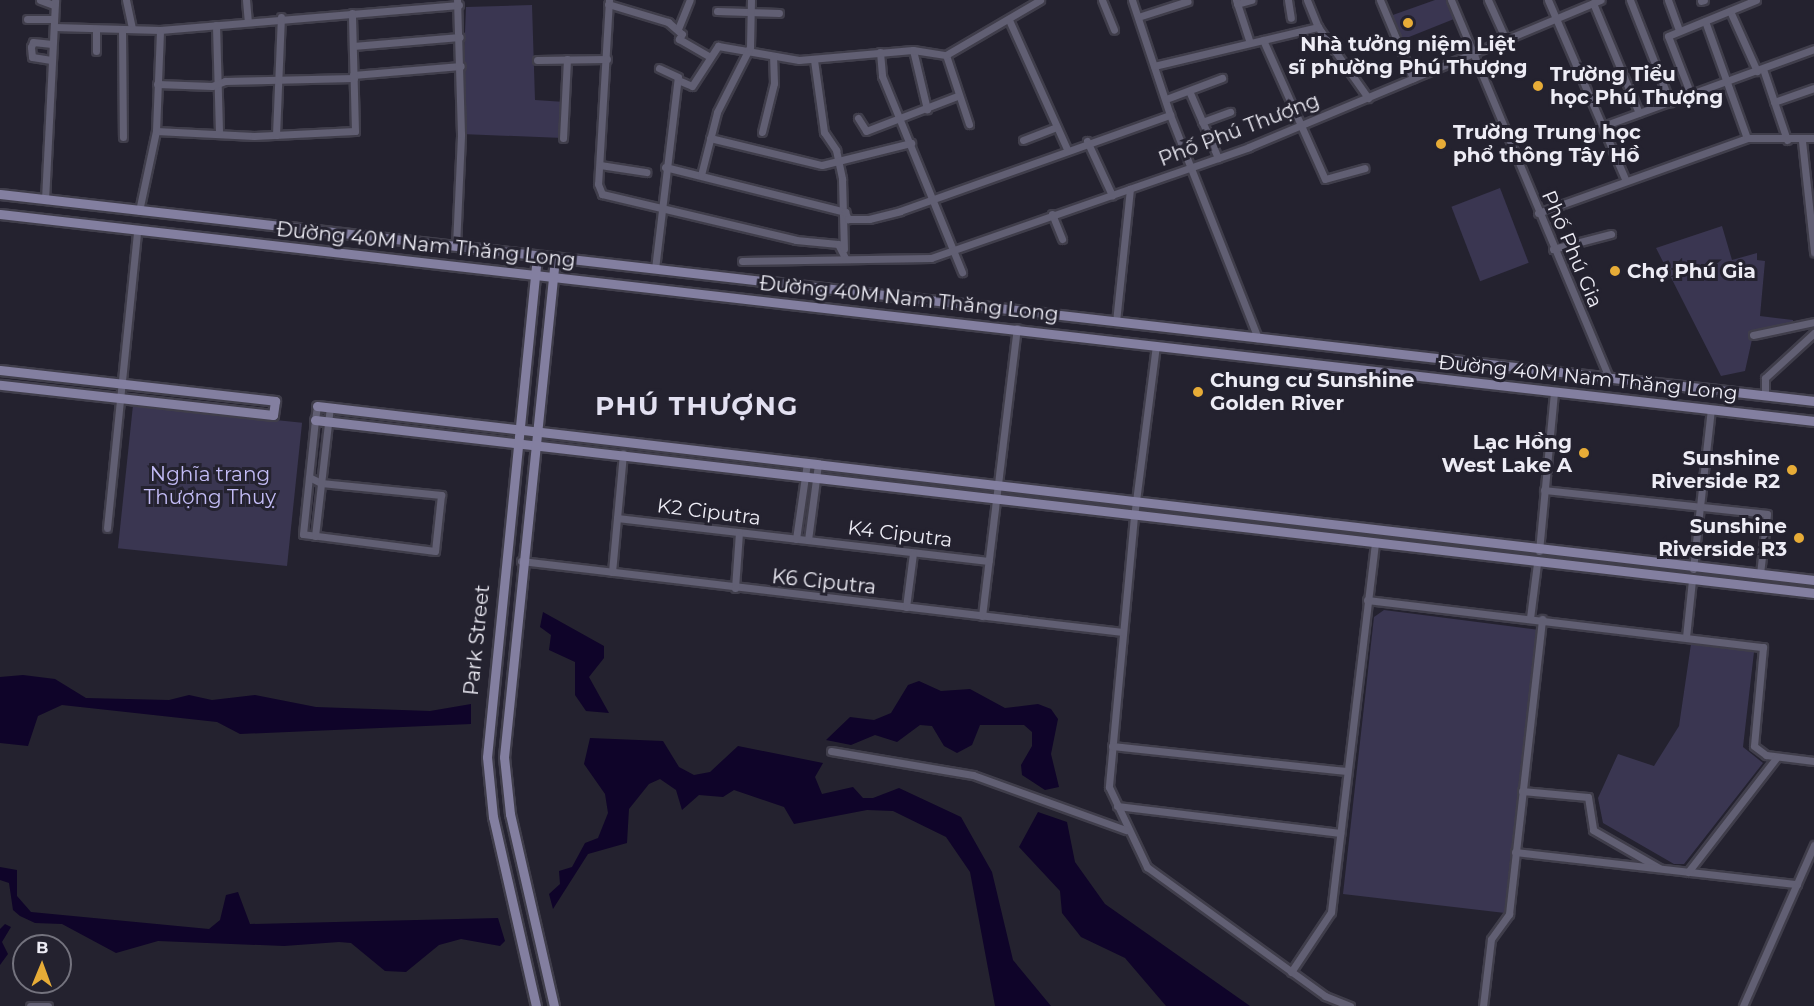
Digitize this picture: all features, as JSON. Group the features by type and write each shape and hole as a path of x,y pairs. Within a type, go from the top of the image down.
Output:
{"street":[{"path":"40,0 54,2 45,200"},
{"path":"126,0 132,28"},
{"path":"246,0 248,21"},
{"path":"690,0 678,28 679,39 710,57"},
{"path":"701,176 717,112 750,47 752,0"},
{"path":"659,68 692,86 718,46 750,47 773,56 814,60 913,50 946,56 1009,20 1025,4 1040,0"},
{"path":"1102,0 1114,30"},
{"path":"1132,0 1170,115 1258,338"},
{"path":"1249,40 1236,2 1251,0"},
{"path":"1288,0 1291,18"},
{"path":"1307,0 1318,27 1368,98"},
{"path":"1380,0 1413,78"},
{"name":"Phố Phú Gia","path":"1451,0 1553,249 1609,378"},
{"path":"1488,0 1506,40"},
{"path":"1548,0 1625,179"},
{"path":"1630,0 1670,102"},
{"path":"1668,0 1679,32"},
{"path":"1690,95 1668,36 1756,0"},
{"path":"1138,17 1188,1"},
{"path":"678,28 609,2 600,165 602,194 844,249"},
{"path":"1591,2 1639,113"},
{"name":"Phố Phú Thượng","path":"742,261 845,258 899,262 951,252 1052,214 1218,158 1301,126 1474,54 1591,2"},
{"path":"27,19 96,29 160,30 281,17 458,3 461,66 456,246"},
{"path":"717,11 778,14"},
{"path":"1730,11 1760,70 1787,140"},
{"path":"156,131 276,135 355,131 352,13"},
{"path":"276,135 281,17"},
{"path":"1009,20 1067,149"},
{"path":"1705,21 1747,138"},
{"path":"216,25 219,134"},
{"path":"1154,66 1249,40 1263,40 1318,27"},
{"path":"96,29 96,51"},
{"path":"122,29 123,137"},
{"path":"107,528 139,211 156,131 160,30"},
{"path":"353,46 460,37"},
{"path":"1263,40 1328,181 1365,168"},
{"path":"51,60 32,57 31,47 33,42 52,44"},
{"path":"1603,126 1814,49"},
{"path":"913,50 927,109"},
{"path":"880,52 882,76 911,143 951,252 962,272"},
{"path":"762,132 774,82 773,56"},
{"path":"946,56 957,96 969,124"},
{"path":"563,138 567,59"},
{"path":"537,60 607,59"},
{"path":"814,60 824,132 838,162 845,212 845,258"},
{"path":"157,84 353,76 461,66"},
{"path":"1166,99 1190,93 1222,78"},
{"path":"655,269 660,206 678,80"},
{"path":"1774,102 1814,88"},
{"path":"1190,93 1218,158"},
{"path":"858,118 864,132 902,121 957,96"},
{"path":"1202,122 1230,112"},
{"path":"845,212 848,219 869,219 1087,141 1170,115"},
{"path":"1023,140 1057,127"},
{"path":"710,138 792,161 838,162 911,143"},
{"path":"1538,213 1625,179 1747,138 1802,141 1814,138"},
{"path":"1087,141 1112,195"},
{"path":"1802,141 1814,252"},
{"path":"600,165 646,172"},
{"path":"665,167 845,212"},
{"path":"1116,322 1130,189"},
{"name":"Đường 40M Nam Thăng Long","path":"0,194 1814,401"},
{"name":"Đường 40M Nam Thăng Long","path":"0,214 1017,328 1554,393 1814,421"},
{"path":"1052,214 1062,238"},
{"path":"1553,249 1611,234"},
{"name":"Park Street","path":"536,1006 493,817 487,757 537,256"},
{"name":"Park Street","path":"554,1006 506,784 505,724 555,258"},
{"path":"1753,335 1814,322"},
{"path":"1159,327 1135,503 1109,787 1126,830 1147,867 1291,972 1350,1006"},
{"path":"982,616 1017,328"},
{"path":"1765,396 1765,378 1814,333"},
{"path":"0,370 274,401 274,408 273,415 0,385"},
{"path":"1660,403 1662,384"},
{"path":"1530,618 1539,551 1554,393"},
{"path":"309,477 321,483 441,495 435,551 303,534 309,477 315,420 317,406 807,462 1539,551 1814,580"},
{"path":"315,536 330,407"},
{"path":"1686,637 1711,409"},
{"path":"315,420 534,446 816,475 1376,545 1814,593"},
{"path":"612,572 623,454"},
{"path":"796,539 807,462"},
{"path":"808,540 818,464"},
{"path":"512,489 530,491"},
{"path":"1544,490 1767,514 1760,574"},
{"name":"K2 Ciputra","path":"617,518 808,540"},
{"path":"735,588 739,532"},
{"path":"1291,972 1331,912 1376,532"},
{"name":"K4 Ciputra","path":"808,540 989,561"},
{"path":"906,608 913,553"},
{"name":"K6 Ciputra","path":"521,561 1123,632"},
{"path":"1367,600 1763,647 1752,738 1758,751 1777,757 1814,761"},
{"path":"1483,1006 1491,939 1509,914 1542,619"},
{"path":"1112,746 1347,771"},
{"path":"831,751 973,775 1126,830"},
{"path":"1688,872 1777,757"},
{"path":"1522,791 1588,797 1593,830 1661,869"},
{"path":"1117,806 1340,833"},
{"path":"1743,1006 1814,845"},
{"path":"1515,852 1797,884"},
{"path":"30,1006 48,1006"}],"green space":[{"path":"1435,0 1446,0 1454,19 1399,41 1390,16"},
{"path":"532,5 535,100 565,102 563,138 461,134 466,7"},
{"path":"1500,188 1529,263 1480,281 1451,207"},
{"path":"1722,226 1732,260 1757,253 1757,260 1765,261 1760,316 1793,320 1793,326 1753,335 1745,371 1721,376 1656,248"},
{"name":"Nghĩa trang Thượng Thuỵ","path":"133,405 302,423 287,566 118,548"},
{"path":"1384,610 1540,630 1505,913 1343,894 1374,617"},
{"path":"1691,644 1754,652 1743,747 1763,763 1684,864 1674,864 1603,823 1598,798 1618,754 1654,766 1679,726"}],"shaded area":[{"path":"543,612 604,646 604,658 589,677 609,713 586,711 575,695 575,662 549,650 551,635 540,627"},
{"path":"23,675 55,679 86,698 169,700 189,695 212,700 255,695 316,707 430,711 471,704 471,724 240,734 217,722 62,705 38,716 28,746 0,743 0,677"},
{"path":"919,681 941,691 970,689 1005,708 1038,704 1051,709 1058,719 1051,754 1059,787 1045,790 1022,775 1021,765 1032,746 1032,732 1024,725 980,725 972,745 957,753 944,746 932,726 920,725 897,742 875,735 851,745 826,740 850,717 874,720 891,713 908,685"},
{"path":"590,738 663,741 679,767 694,775 710,772 738,746 823,763 815,777 822,794 853,787 863,798 873,798 899,788 961,817 992,872 1013,960 1051,1006 995,1006 970,872 946,837 893,811 867,810 794,824 784,807 734,790 723,797 699,795 682,810 676,790 660,779 649,784 629,809 627,843 588,854 553,909 549,894 560,884 559,871 572,867 585,843 598,838 608,813 605,794 584,764"},
{"path":"1038,812 1067,822 1075,862 1105,904 1250,1006 1166,1006 1125,958 1081,937 1062,913 1060,891 1019,847"},
{"path":"0,867 17,870 17,896 31,912 209,929 220,920 226,895 238,892 250,924 498,918 505,941 500,946 461,939 439,945 406,972 385,971 351,943 339,942 284,946 158,941 116,953 62,924 35,923 20,916 13,910 9,883 0,880"},
{"path":"5,924 11,927 2,942 8,954 0,965 0,929"}],"place":[{"name":"Nhà tưởng niệm Liệt sĩ phường Phú Thượng","path":"1408,23"},
{"name":"Trường Tiểu học Phú Thượng","path":"1538,86"},
{"name":"Trường Trung học phổ thông Tây Hồ","path":"1441,144"},
{"name":"Chợ Phú Gia","path":"1615,271"},
{"name":"Chung cư Sunshine Golden River","path":"1198,392"},
{"name":"Lạc Hồng West Lake A","path":"1584,453"},
{"name":"Sunshine Riverside R2","path":"1792,470"},
{"name":"Sunshine Riverside R3","path":"1799,538"}],"district":[{"name":"PHÚ THƯỢNG","path":"697,407"}]}
